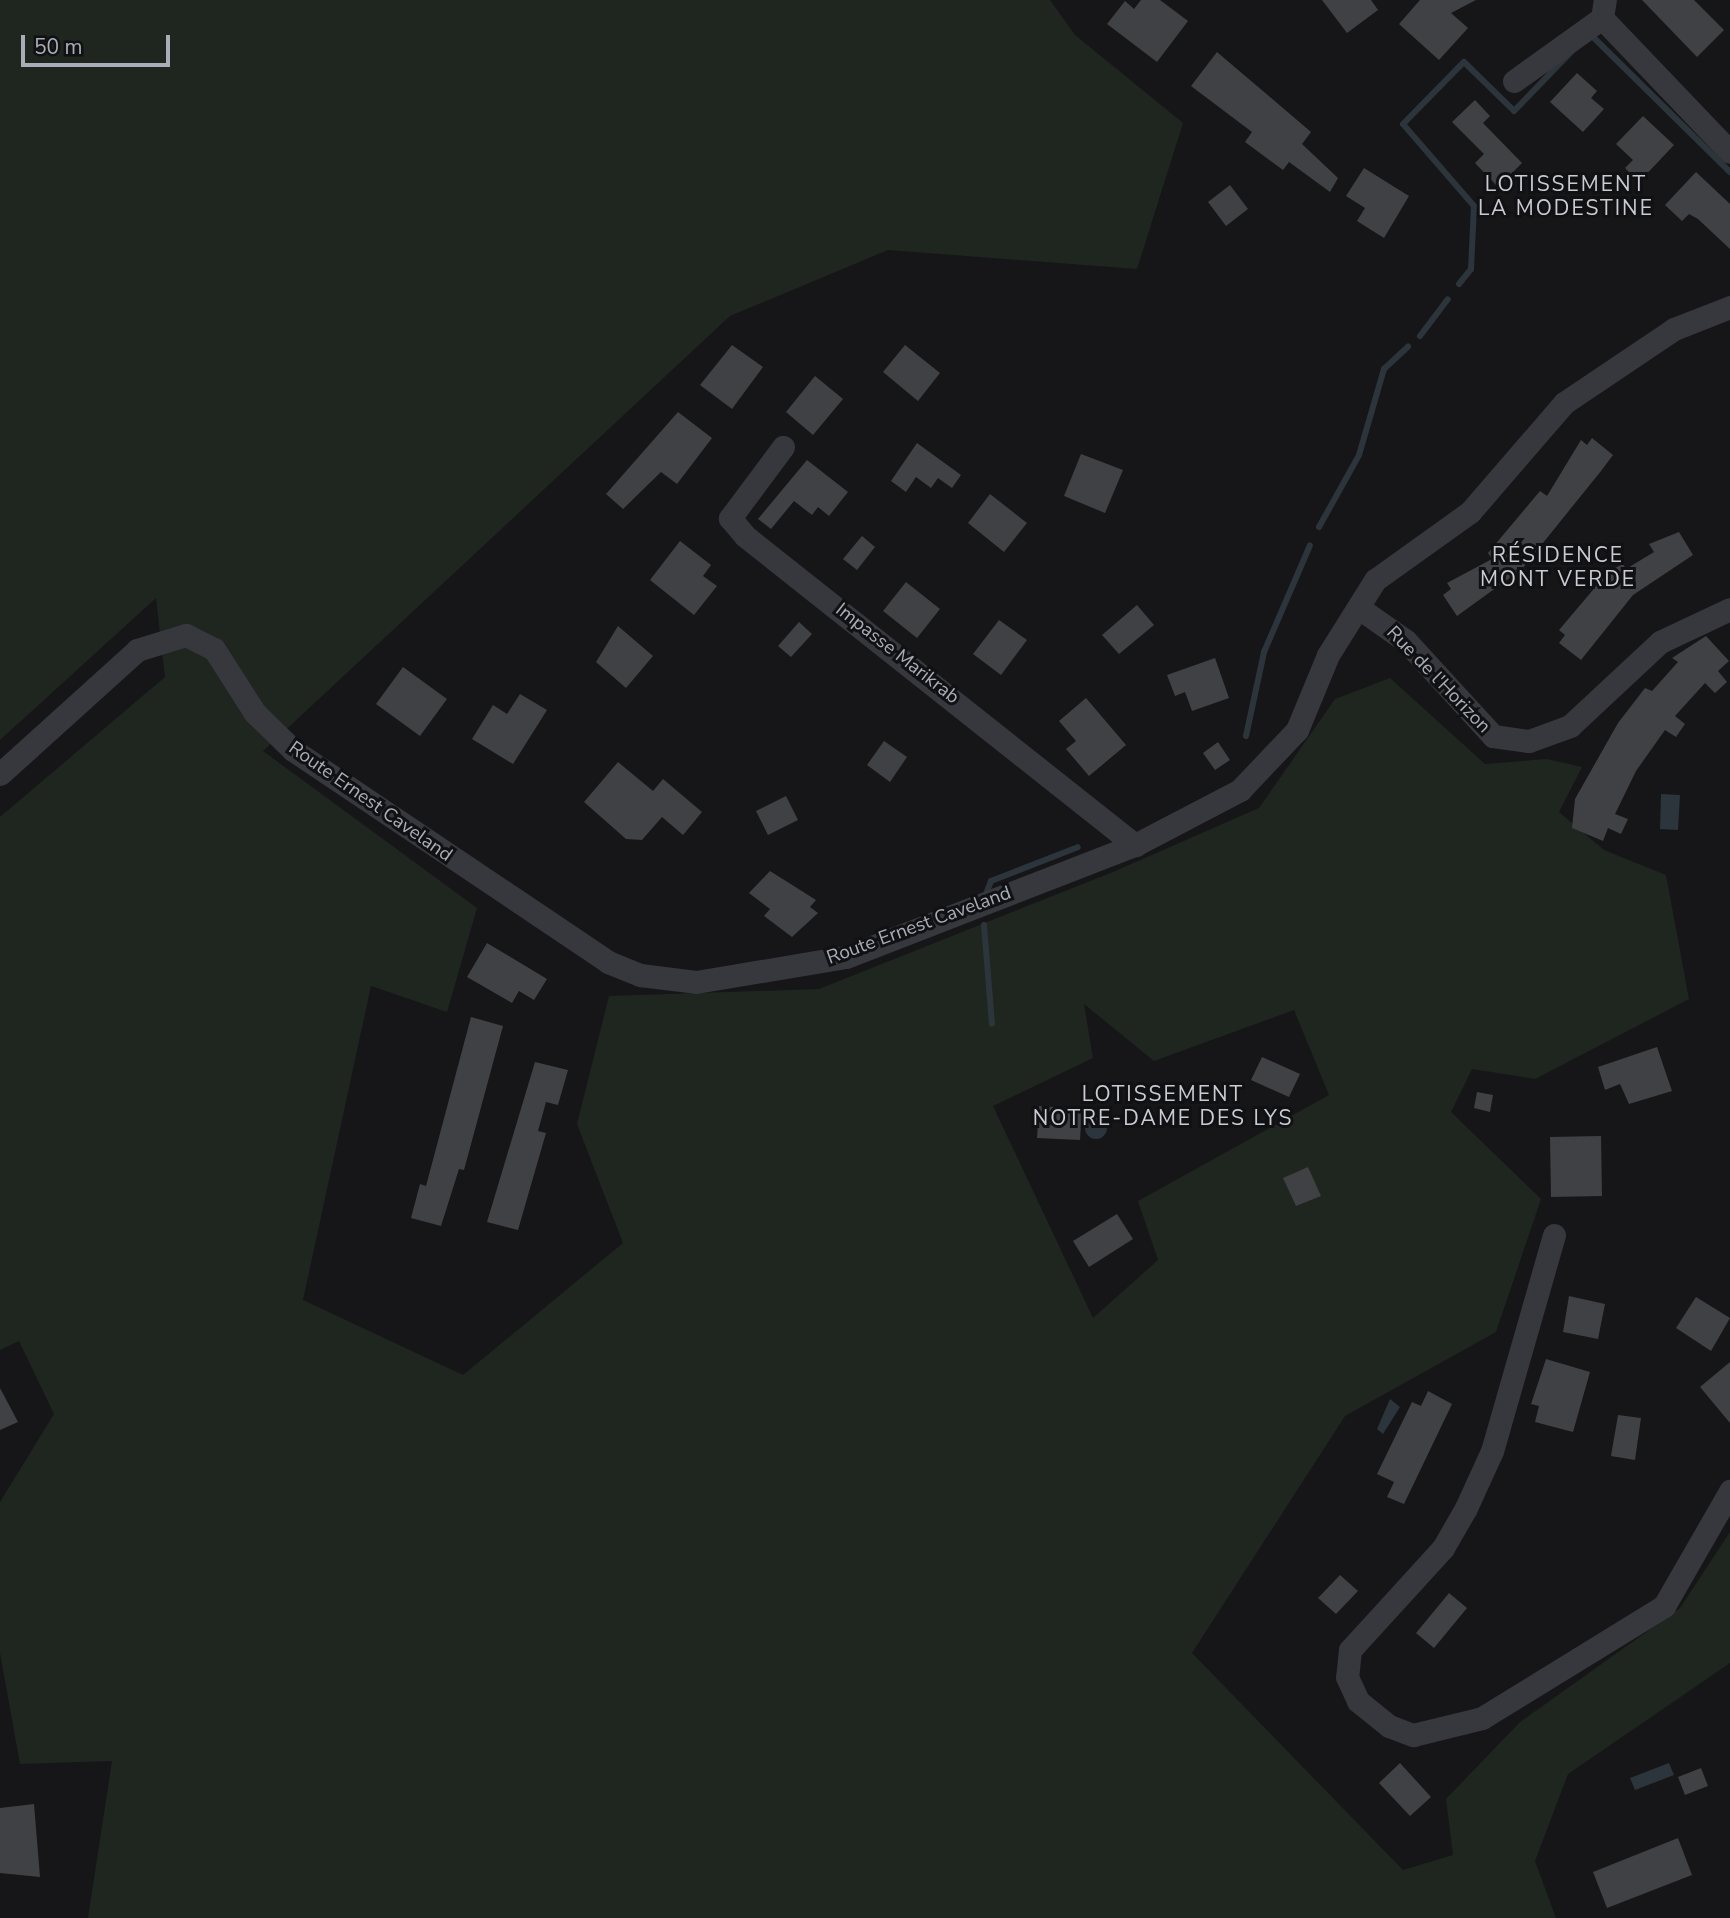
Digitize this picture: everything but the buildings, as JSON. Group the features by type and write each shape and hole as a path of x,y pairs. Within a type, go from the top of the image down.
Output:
{"street":[{"path":"1514,81 1603,9 1730,152"},
{"name":"Route Ernest Caveland","path":"0,774 137,650 186,635 214,649 255,713 293,750 535,917 640,975 696,982 846,957 1135,845 1199,816 1269,764 1297,730 1328,656 1359,608 1394,562 1470,512 1496,487 1564,403 1638,350 1730,307"},
{"name":"Impasse Marikrab","path":"783,447 730,518 745,536 1135,845"},
{"name":"Rue de l'Horizon","path":"1359,608 1406,641 1493,736 1529,741 1570,726 1660,642 1730,609"},
{"path":"1554,1235 1492,1451 1466,1508 1443,1548 1350,1650 1348,1676 1358,1701 1389,1726 1413,1735 1482,1718 1664,1606 1730,1491"}],"shaded area":[{"path":"0,0 1050,0 1075,35 1183,123 1137,269 888,250 730,316 263,751 477,908 447,1012 371,986 303,1300 463,1375 623,1243 577,1124 609,996 819,989 1113,872 1259,808 1335,699 1390,678 1485,764 1547,759 1582,767 1559,812 1604,850 1666,875 1689,999 1535,1079 1472,1069 1451,1112 1541,1199 1496,1332 1345,1416 1192,1653 1403,1870 1453,1855 1446,1799 1520,1722 1680,1608 1730,1532 1730,1663 1568,1774 1535,1861 1556,1918 88,1918 112,1761 20,1764 0,1653 0,1502 54,1414 19,1341 0,1350 0,817 165,677 156,598 0,740","holes":["1084,1004 1154,1061 1294,1010 1329,1095 1138,1201 1158,1260 1093,1318 993,1106 1093,1058"]},
{"path":"1661,794 1680,795 1678,830 1660,829"},
{"path":"1096,1117 1104,1120 1107,1128 1104,1136 1096,1139 1088,1136 1085,1128 1088,1120"},
{"path":"1390,1399 1400,1407 1383,1434 1377,1429"},
{"path":"1669,1763 1674,1775 1635,1790 1630,1778"}],"waterway":[{"path":"1589,33 1730,172"},
{"path":"1459,284 1471,269 1474,206 1403,124 1464,62 1514,111 1572,51"},
{"path":"1420,336 1448,299"},
{"path":"1319,527 1359,455 1384,369 1408,347"},
{"path":"1246,736 1264,652 1310,545"},
{"path":"986,894 991,881 1078,847"},
{"path":"984,925 992,1024"}],"district":[{"name":"LOTISSEMENT LA MODESTINE","path":"1566,196"},
{"name":"RÉSIDENCE MONT VERDE","path":"1558,567"},
{"name":"LOTISSEMENT NOTRE-DAME DES LYS","path":"1163,1106"}]}
